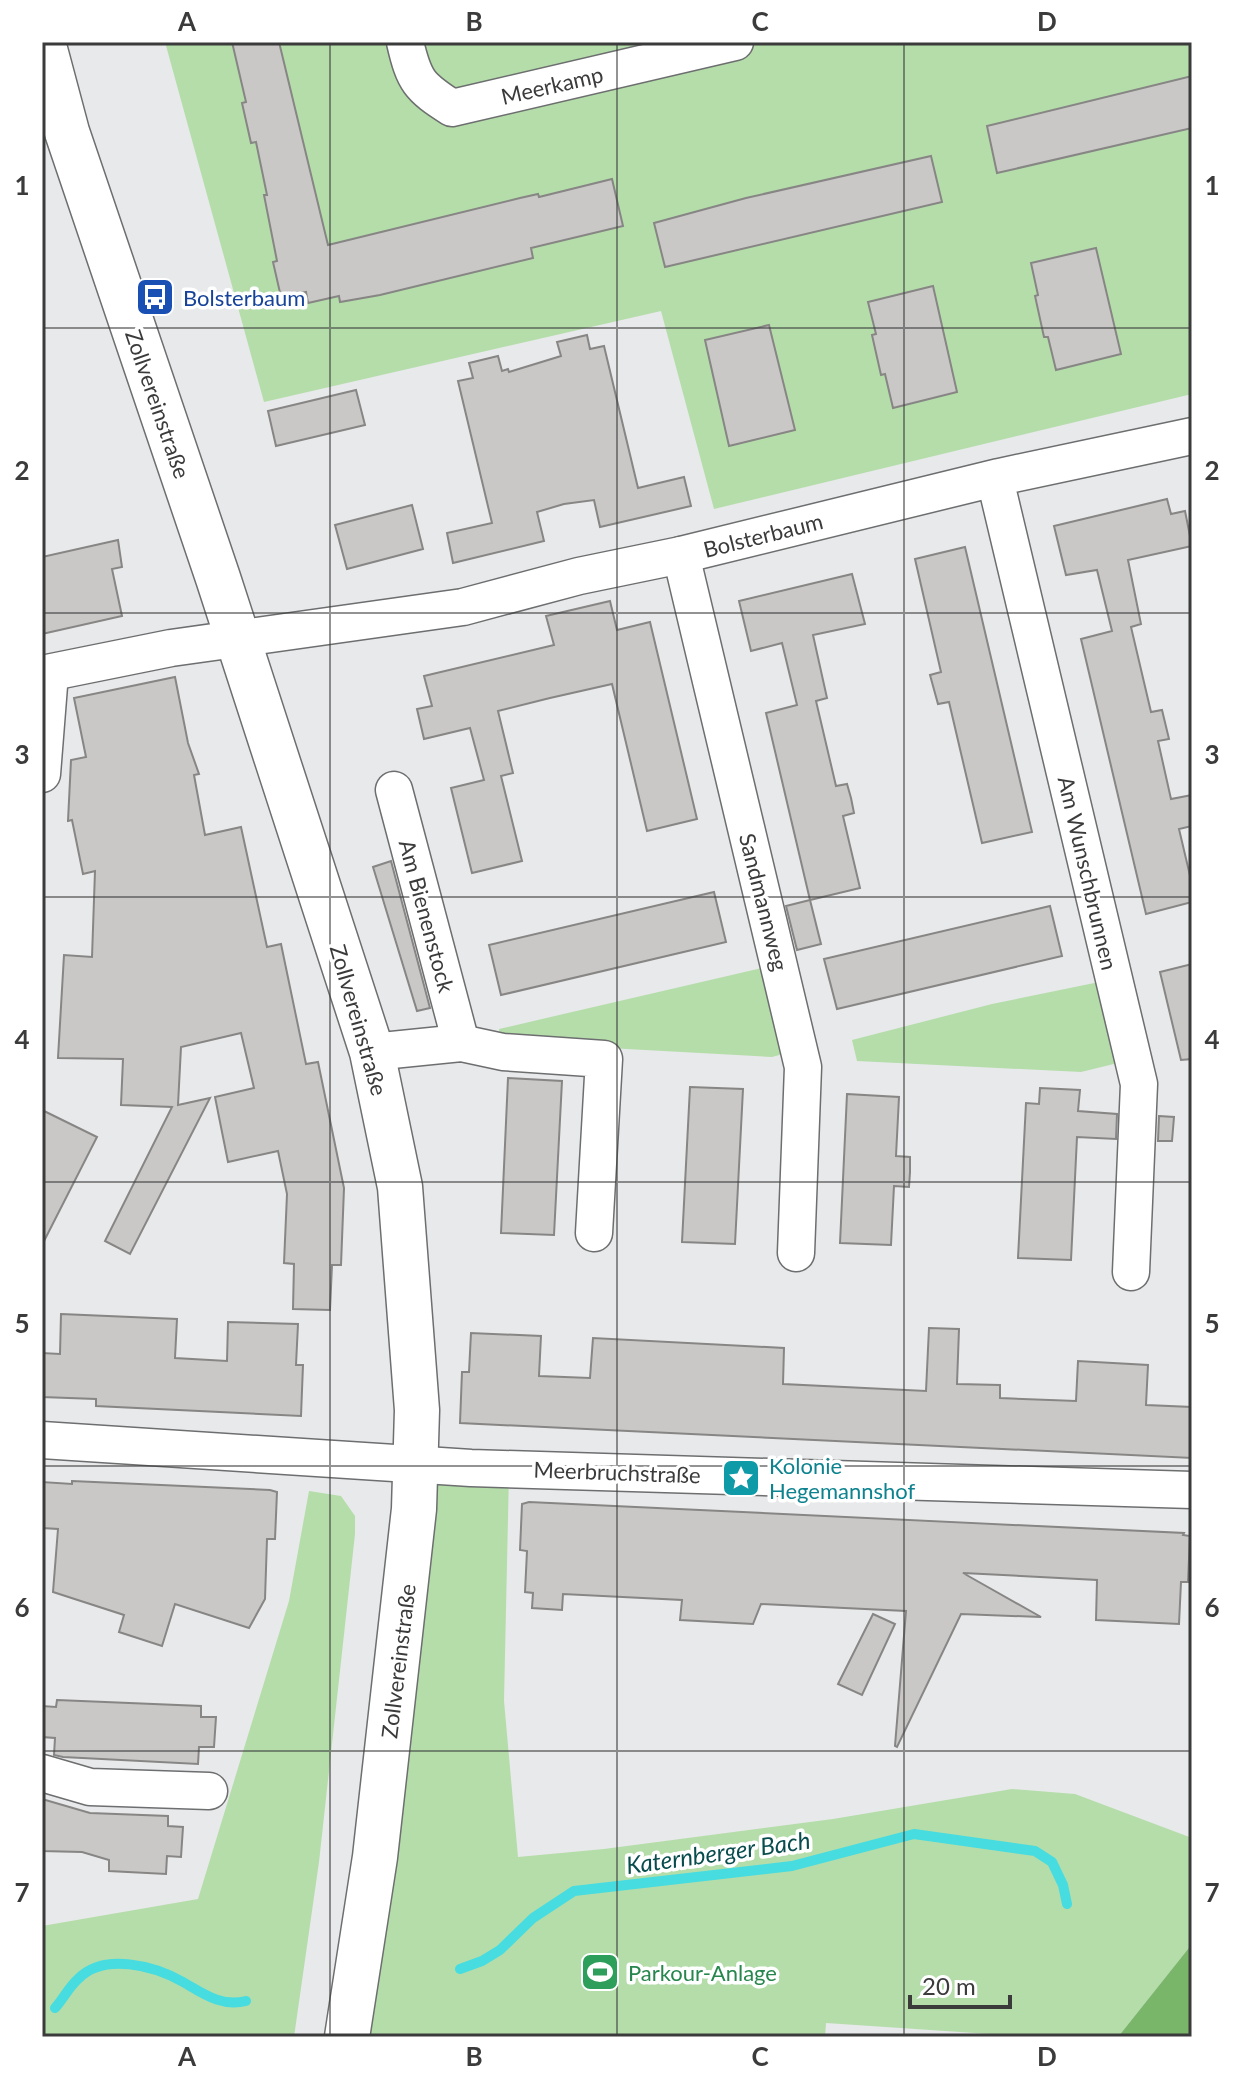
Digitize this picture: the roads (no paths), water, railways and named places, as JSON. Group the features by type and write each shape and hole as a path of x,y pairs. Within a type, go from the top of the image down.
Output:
{"main road":[{"name":"Zollvereinstraße","path":"43,42 67,132 372,1052 400,1187 413,1333 417,1463 407,1587 375,1857 347,2037"}],"street":[{"name":"Meerkamp","path":"405,42 410,66 425,92 452,108 735,42"},
{"name":"Bolsterbaum","path":"46,674 171,648 463,607 579,576 1192,436"},
{"name":"Am Wunschbrunnen","path":"995,479 1139,1084 1131,1272"},
{"name":"Sandmannweg","path":"681,555 803,1067 796,1253"},
{"path":"42,774 46,674"},
{"name":"Am Bienenstock","path":"394,790 461,1043"},
{"path":"372,1052 461,1043 503,1052 604,1059 594,1233"},
{"name":"Meerbruchstraße","path":"42,1440 471,1468 1192,1490"},
{"path":"42,1773 90,1787 209,1791"}],"waterway":[{"name":"Katernberger Bach","path":"460,1969 500,1950 533,1918 574,1891 792,1866 914,1834 1035,1851 1052,1862 1063,1885 1067,1904"},
{"name":"Katernberger Bach","path":"55,2008 75,1982 89,1971 115,1964 130,1964 158,1971 221,2001 246,2001"}],"place":[{"name":"Bolsterbaum","path":"155,297"},
{"name":"Kolonie Hegemannshof","path":"741,1478"},
{"name":"Parkour-Anlage","path":"600,1972"}]}
